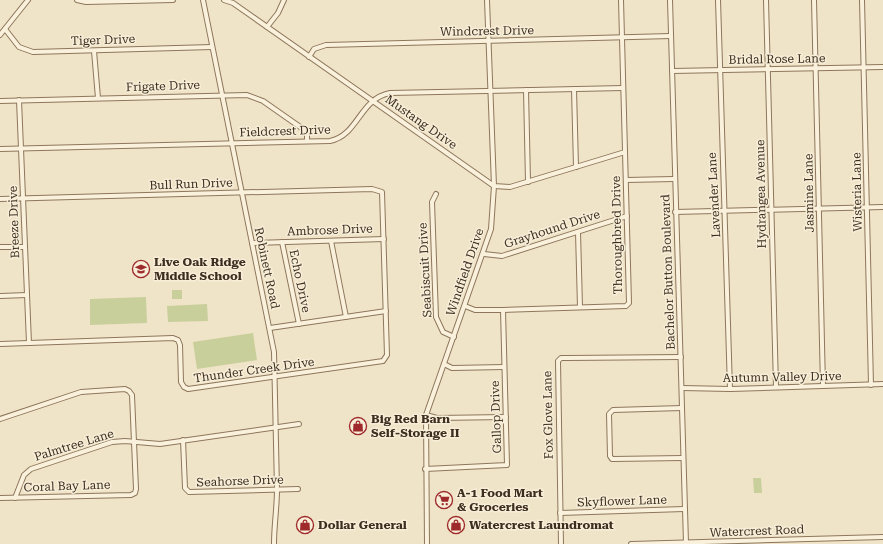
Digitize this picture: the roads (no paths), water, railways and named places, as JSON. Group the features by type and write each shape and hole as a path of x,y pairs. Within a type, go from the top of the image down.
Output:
{"street":[{"path":"0,35 28,0"},
{"path":"76,0 86,2 173,0"},
{"name":"Robinett Road","path":"203,0 241,193 270,328 275,377 276,427 277,506 274,524 274,544"},
{"name":"Mustang Drive","path":"224,0 233,3 494,186"},
{"path":"267,27 278,13 284,0"},
{"name":"Windfield Drive","path":"427,544 425,469 426,416 484,254 491,229 494,186 487,0"},
{"name":"Thoroughbred Drive","path":"465,306 475,310 503,310 626,306 629,303 621,0"},
{"name":"Bachelor Button Boulevard","path":"670,0 674,179 686,543"},
{"name":"Lavender Lane","path":"718,0 722,146 726,210 730,389"},
{"name":"Hydrangea Avenue","path":"766,0 776,387"},
{"name":"Jasmine Lane","path":"814,0 823,386"},
{"name":"Wisteria Lane","path":"862,0 871,384"},
{"name":"Tiger Drive","path":"5,29 19,47 29,51 94,51 212,47"},
{"name":"Windcrest Drive","path":"309,57 314,49 326,45 671,36"},
{"path":"94,51 98,98"},
{"name":"Bridal Rose Lane","path":"672,71 883,67"},
{"path":"372,100 390,93 623,88"},
{"path":"574,89 576,167"},
{"path":"526,90 528,182"},
{"name":"Frigate Drive","path":"0,101 246,95 263,101 303,129 307,135 307,141"},
{"name":"Breeze Drive","path":"19,100 29,343"},
{"name":"Fieldcrest Drive","path":"0,149 330,141 340,137 349,130 372,100"},
{"path":"494,186 510,187 625,152"},
{"path":"626,180 674,179"},
{"name":"Bull Run Drive","path":"0,200 372,189 382,192"},
{"name":"Thunder Creek Drive","path":"0,344 173,338 178,340 180,345 181,382 184,387 188,389 383,362 387,355 382,192"},
{"name":"Seabiscuit Drive","path":"436,194 432,202 436,318 443,332 454,337"},
{"path":"675,212 883,207"},
{"name":"Grayhound Drive","path":"484,254 502,256 627,216"},
{"path":"578,232 580,307"},
{"name":"Ambrose Drive","path":"252,243 384,238"},
{"path":"331,241 346,317"},
{"name":"Echo Drive","path":"282,242 299,324"},
{"path":"0,247 25,247"},
{"path":"0,296 27,295"},
{"name":"Gallop Drive","path":"425,469 507,465 503,310"},
{"path":"270,328 386,311"},
{"name":"Fox Glove Lane","path":"561,544 558,361 561,358 681,357"},
{"path":"444,364 452,368 504,367"},
{"name":"Autumn Valley Drive","path":"682,388 730,389 883,384"},
{"path":"0,419 81,392 125,389 132,395 133,442 160,444 299,424"},
{"path":"682,408 613,410 609,414 610,456 612,459 683,458"},
{"path":"426,416 438,418 506,417"},
{"name":"Seahorse Drive","path":"183,440 185,488 189,492 298,489"},
{"name":"Palmtree Lane","path":"15,498 24,475 31,469 112,442 133,442"},
{"name":"Coral Bay Lane","path":"0,498 135,494 133,442"},
{"name":"Skyflower Lane","path":"560,513 684,509"},
{"name":"Watercrest Road","path":"631,544 883,537"}],"place":[{"name":"Live Oak Ridge Middle School","path":"141,269"},
{"name":"Big Red Barn Self-Storage II","path":"358,426"},
{"name":"A-1 Food Mart & Groceries","path":"444,500"},
{"name":"Dollar General","path":"305,525"},
{"name":"Watercrest Laundromat","path":"456,525"}]}
